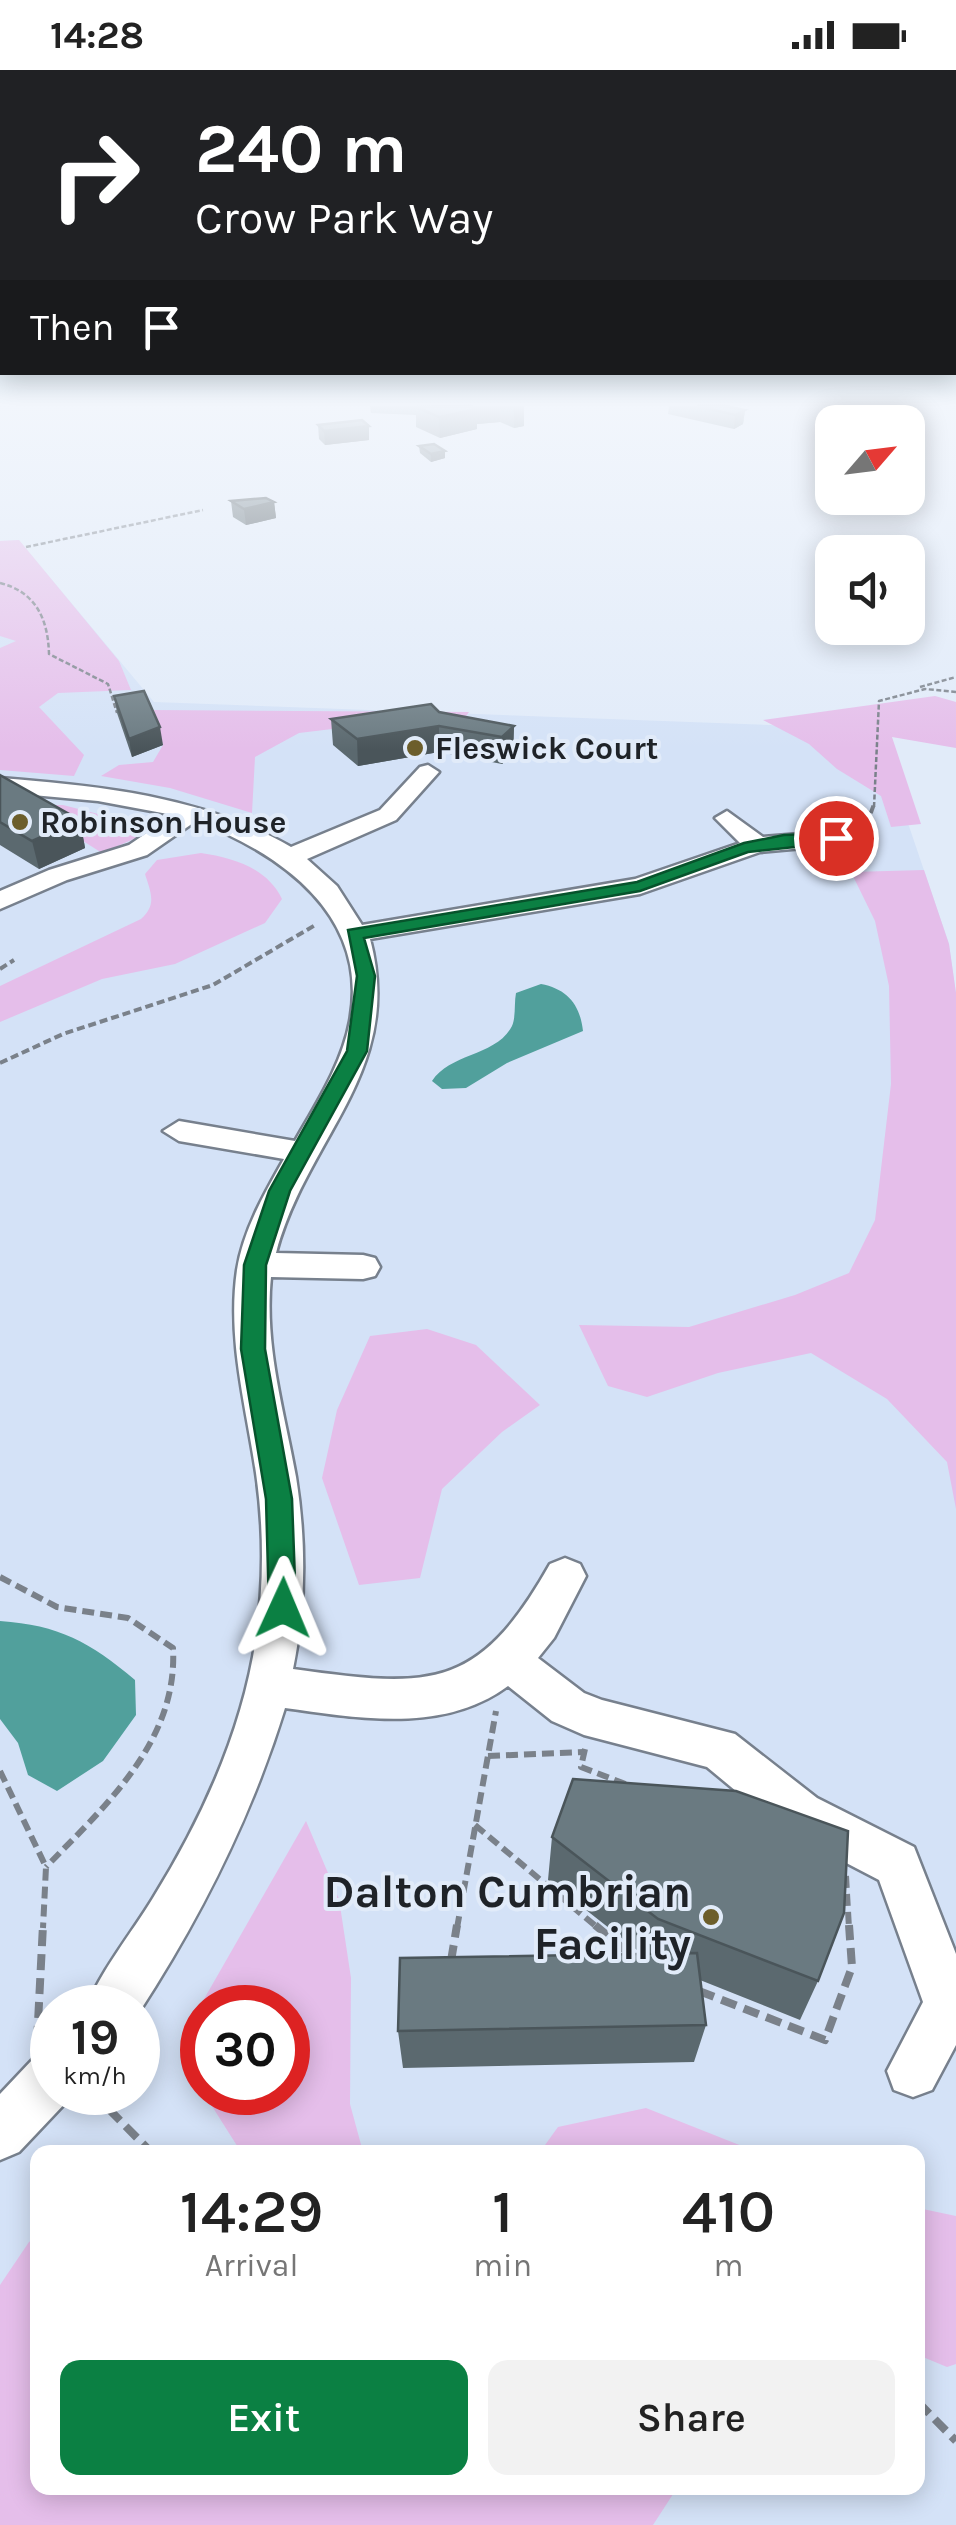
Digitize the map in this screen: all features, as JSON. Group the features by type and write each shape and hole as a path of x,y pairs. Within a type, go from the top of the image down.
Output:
{"street":[{"path":"287,858 388,815 428,772"},
{"path":"0,785 100,793 192,813 238,830 287,858 320,885 348,923 366,976 357,1051 272,1209 255,1265 253,1349 283,1534 281,1630 270,1686 231,1804 199,1870 125,1985"},
{"path":"0,900 58,875 138,850 192,813"},
{"path":"727,818 757,845"},
{"path":"348,923 476,903 640,886 757,845 836,838"},
{"path":"178,1131 301,1152"},
{"path":"255,1265 363,1267"},
{"path":"270,1686 384,1700 417,1700 453,1693 520,1670 565,1576"},
{"path":"520,1670 568,1706 588,1734 719,1749 800,1814 897,1864 950,2005 913,2071"},
{"path":"0,2132 30,2090"}],"path":[{"path":"26,548 155,521"},
{"path":"0,582 10,584 41,608 50,625 49,654 108,684 117,713"},
{"path":"895,694 956,677"},
{"path":"836,838 834,831 862,825 874,812 879,701 925,689 956,692"},
{"path":"0,1063 64,1034 213,985 348,923"},
{"path":"0,969 14,960"},
{"path":"0,1578 57,1607 128,1618 172,1648 175,1684 155,1734 110,1800 46,1867"},
{"path":"450,1967 496,1706 520,1670"},
{"path":"488,1756 588,1734 581,1767 633,1787"},
{"path":"0,1771 46,1867 39,1985"},
{"path":"475,1825 638,1960"},
{"path":"687,1986 825,2040 852,1967 846,1869"},
{"path":"115,2115 144,2145"},
{"path":"925,2409 956,2440"}],"shaded area":[{"path":"19,540 154,702 876,729 949,944 956,993 956,2525 0,2525 0,541"},
{"path":"19,540 119,661 131,690 58,693 39,707 84,755 74,776 0,770 0,648 16,641 0,636 0,541"},
{"path":"935,696 956,702 956,748 892,737 921,824 891,827 881,796 837,769 809,744 763,720"},
{"path":"153,710 469,712 460,724 382,723 299,733 255,757 252,813 170,788 101,776 119,765 153,762 163,745"},
{"path":"26,805 63,805 141,825 138,837 102,853"},
{"path":"201,853 237,862 268,879 282,899 265,923 175,964 102,979 0,1022 0,986 141,919 151,904 145,874 157,860"},
{"path":"924,870 949,944 956,993 956,1509 947,1462 887,1399 811,1353 718,1373 647,1397 608,1386 579,1325 689,1327 795,1295 849,1273 875,1220 891,1084 889,986 875,921 851,872"},
{"path":"541,984 571,999 583,1031 507,1063 466,1088 442,1089 432,1081 450,1065 505,1036 512,1026 516,993"},
{"path":"427,1329 476,1345 540,1405 502,1432 442,1489 420,1578 359,1585 322,1478 337,1410 370,1336"},
{"path":"0,1621 57,1631 103,1655 135,1680 136,1715 103,1761 57,1791 28,1775 18,1743 0,1719"},
{"path":"306,1821 339,1899 351,1978 350,2104 361,2145 237,2145 218,2115 310,2115 310,1985 212,1985"},
{"path":"646,2108 739,2145 545,2145 558,2127"},
{"path":"925,2209 956,2216 956,2364 947,2367 925,2358"},
{"path":"29,2242 30,2495 672,2495 653,2525 0,2525 0,2285"}],"building":[{"path":"144,691 160,727 129,739 114,696"},
{"path":"431,704 439,712 514,726 502,737 439,726 357,739 331,719"},
{"path":"0,775 80,820 32,841 0,822"},
{"name":"Dalton Cumbrian Facility","path":"573,1779 736,1791 848,1831 844,1913 818,1981 658,1919 552,1837"},
{"path":"697,1953 706,2025 398,2031 400,1958"}],"place":[{"name":"Fleswick Court","path":"415,748"},
{"name":"Robinson House","path":"20,822"},
{"name":"Dalton Cumbrian Facility","path":"711,1917"}],"route":[{"path":"283,1608 279,1499 253,1349 255,1265 280,1191 357,1051 364,1024 366,976 354,934 640,886 744,848 784,840 836,838"}]}
